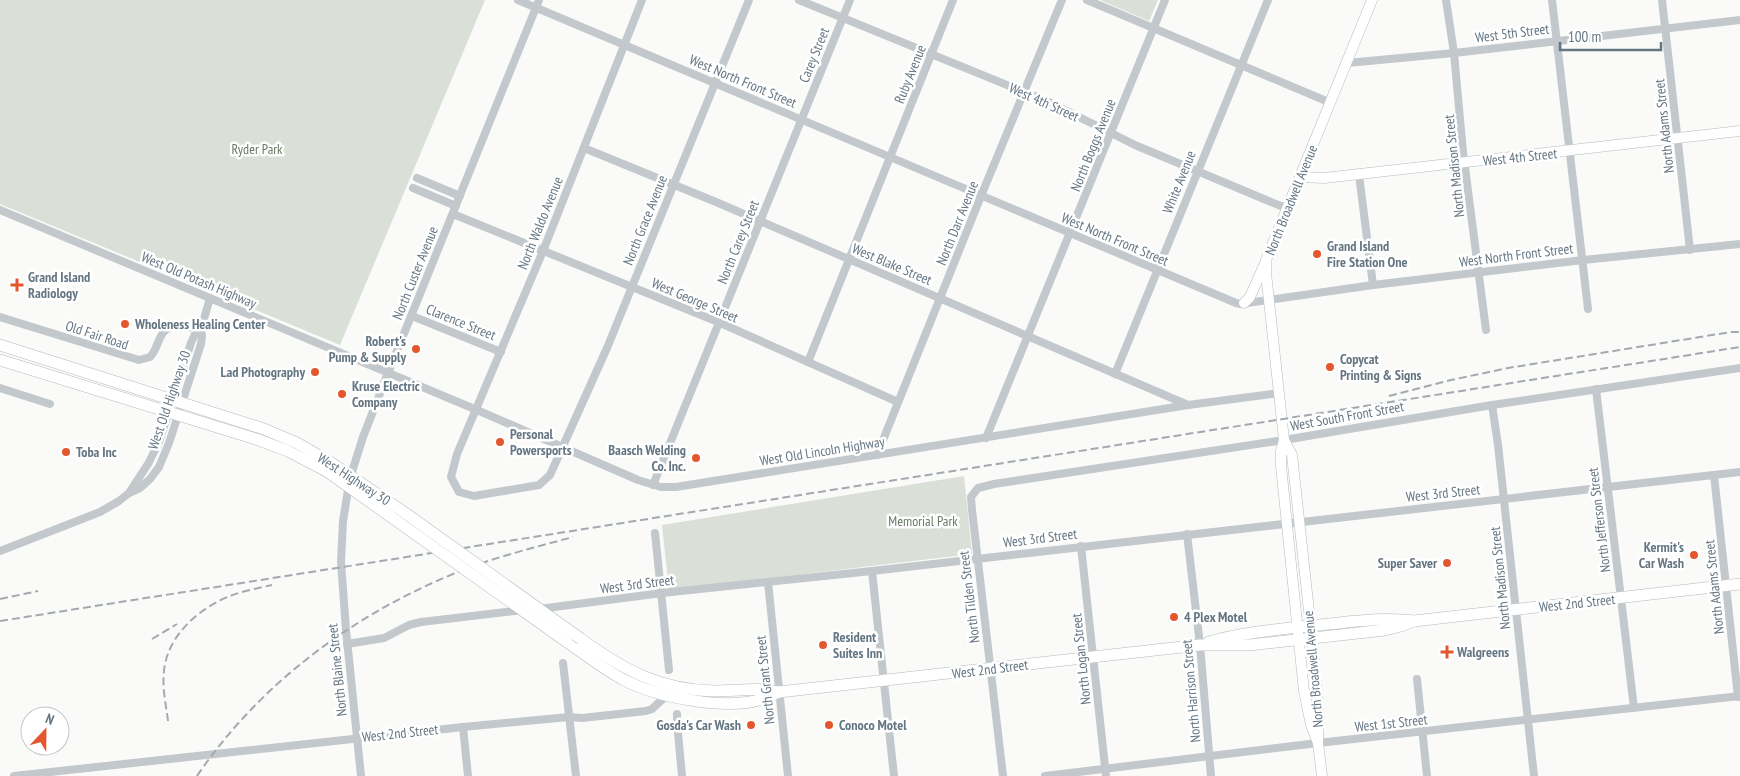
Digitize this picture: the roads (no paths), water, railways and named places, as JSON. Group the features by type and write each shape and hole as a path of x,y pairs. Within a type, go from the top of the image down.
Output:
{"highway":[{"name":"West Highway 30","path":"0,346 178,400 275,433 297,443 394,517 567,642 624,680 643,688 669,691"},
{"name":"West Highway 30","path":"0,360 274,445 331,468 408,515 581,639 628,670 669,691"},
{"name":"West 2nd Street","path":"1200,645 1234,636 1310,626 1377,619 1414,621 1740,584"},
{"name":"West 2nd Street","path":"669,691 759,688 779,692 1200,645 1238,646 1312,639 1385,630 1414,621"}],"main road":[{"name":"North Broadwell Avenue","path":"1318,743 1309,718 1304,691 1281,466 1284,440 1266,260 1372,0"},
{"name":"West 4th Street","path":"1300,177 1324,178 1359,175 1740,132"},
{"path":"1244,303 1250,296 1266,260"},
{"name":"North Broadwell Avenue","path":"1284,440 1292,455 1312,639 1319,718 1318,743"},
{"path":"1318,743 1322,776"}],"street":[{"name":"West North Front Street","path":"518,0 537,4 624,45 1236,303 1583,260 1740,244"},
{"name":"North Waldo Avenue","path":"543,481 539,485 474,496 460,492 451,477 457,454 543,251 642,0"},
{"name":"North Grace Avenue","path":"543,481 550,475 564,448 749,0"},
{"name":"West 4th Street","path":"799,0 1051,103 1111,133 1288,209"},
{"name":"Carey Street","path":"802,120 850,0"},
{"name":"Ruby Avenue","path":"808,362 953,0"},
{"name":"North Darr Avenue","path":"877,455 1062,0"},
{"path":"1087,0 1331,103"},
{"name":"North Boggs Avenue","path":"986,438 1165,0"},
{"name":"White Avenue","path":"1115,374 1268,0"},
{"name":"North Madison Street","path":"1446,0 1454,53 1465,163 1486,330"},
{"path":"1552,0 1588,309"},
{"name":"North Adams Street","path":"1662,0 1690,250"},
{"name":"North Custer Avenue","path":"341,562 344,513 353,466 388,373 537,4"},
{"name":"West 5th Street","path":"1347,63 1454,53 1740,20"},
{"name":"North Carey Street","path":"653,485 802,120"},
{"name":"West Blake Street","path":"584,148 760,221 1188,405"},
{"path":"1359,175 1372,285"},
{"path":"417,178 460,196"},
{"name":"West George Street","path":"413,188 454,210 543,251 718,322 898,402"},
{"name":"West Old Potash Highway","path":"0,210 388,373"},
{"name":"West Old Highway 30","path":"0,551 95,515 129,493 156,449 174,414 190,343 195,334 201,329 210,298"},
{"name":"Clarence Street","path":"412,316 501,352"},
{"name":"Old Fair Road","path":"0,318 139,360 145,360 152,356 162,333 170,327 179,326 201,329"},
{"name":"West South Front Street","path":"972,504 971,497 978,488 994,484 1284,440 1492,405 1740,368"},
{"name":"West Old Lincoln Highway","path":"388,373 653,485 676,488 1188,405 1279,393"},
{"path":"0,388 50,404"},
{"name":"North Jefferson Street","path":"1596,389 1634,708"},
{"name":"North Madison Street","path":"1492,405 1534,776"},
{"name":"West 3rd Street","path":"347,644 384,638 409,625 421,622 662,593 872,571 1740,472"},
{"name":"North Adams Street","path":"1714,475 1739,696"},
{"name":"North Tilden Street","path":"972,504 1003,776"},
{"path":"655,533 670,670"},
{"name":"North Harrison Street","path":"1187,534 1200,645 1211,776"},
{"name":"North Logan Street","path":"1081,546 1105,773"},
{"name":"North Blaine Street","path":"341,562 347,644 361,776"},
{"path":"872,571 894,776"},
{"name":"North Grant Street","path":"768,582 788,776"},
{"path":"563,662 576,776"},
{"path":"1417,679 1427,776"},
{"name":"West 2nd Street","path":"14,776 463,727 649,711 669,691"},
{"name":"West 1st Street","path":"1045,776 1105,773 1318,743 1739,696"},
{"path":"677,714 682,776"},
{"path":"463,727 468,776"}],"railway":[{"path":"1389,396 1508,368 1740,332"},
{"path":"0,621 1740,347"},
{"path":"197,776 224,740 254,706 287,675 323,647 360,622 399,599 482,563 573,537"},
{"path":"168,721 164,690 164,671 166,658 178,635 196,616 218,601 272,585"},
{"path":"0,599 38,591"},
{"path":"152,639 177,624"}],"place":[{"name":"Grand Island Fire Station One","path":"1317,254"},
{"name":"Grand Island Radiology","path":"17,285"},
{"name":"Wholeness Healing Center","path":"125,324"},
{"name":"Robert's Pump & Supply","path":"416,349"},
{"name":"Copycat Printing & Signs","path":"1330,367"},
{"name":"Lad Photography","path":"315,372"},
{"name":"Kruse Electric Company","path":"342,394"},
{"name":"Personal Powersports","path":"500,442"},
{"name":"Toba Inc","path":"66,452"},
{"name":"Baasch Welding Co. Inc.","path":"696,458"},
{"name":"Kermit's Car Wash","path":"1694,555"},
{"name":"Super Saver","path":"1447,563"},
{"name":"4 Plex Motel","path":"1174,617"},
{"name":"Resident Suites Inn","path":"823,645"},
{"name":"Walgreens","path":"1447,652"},
{"name":"Gosda's Car Wash","path":"751,725"},
{"name":"Conoco Motel","path":"829,725"}],"park label":[{"name":"Ryder Park","path":"257,149"},
{"name":"Memorial Park","path":"923,521"}]}
